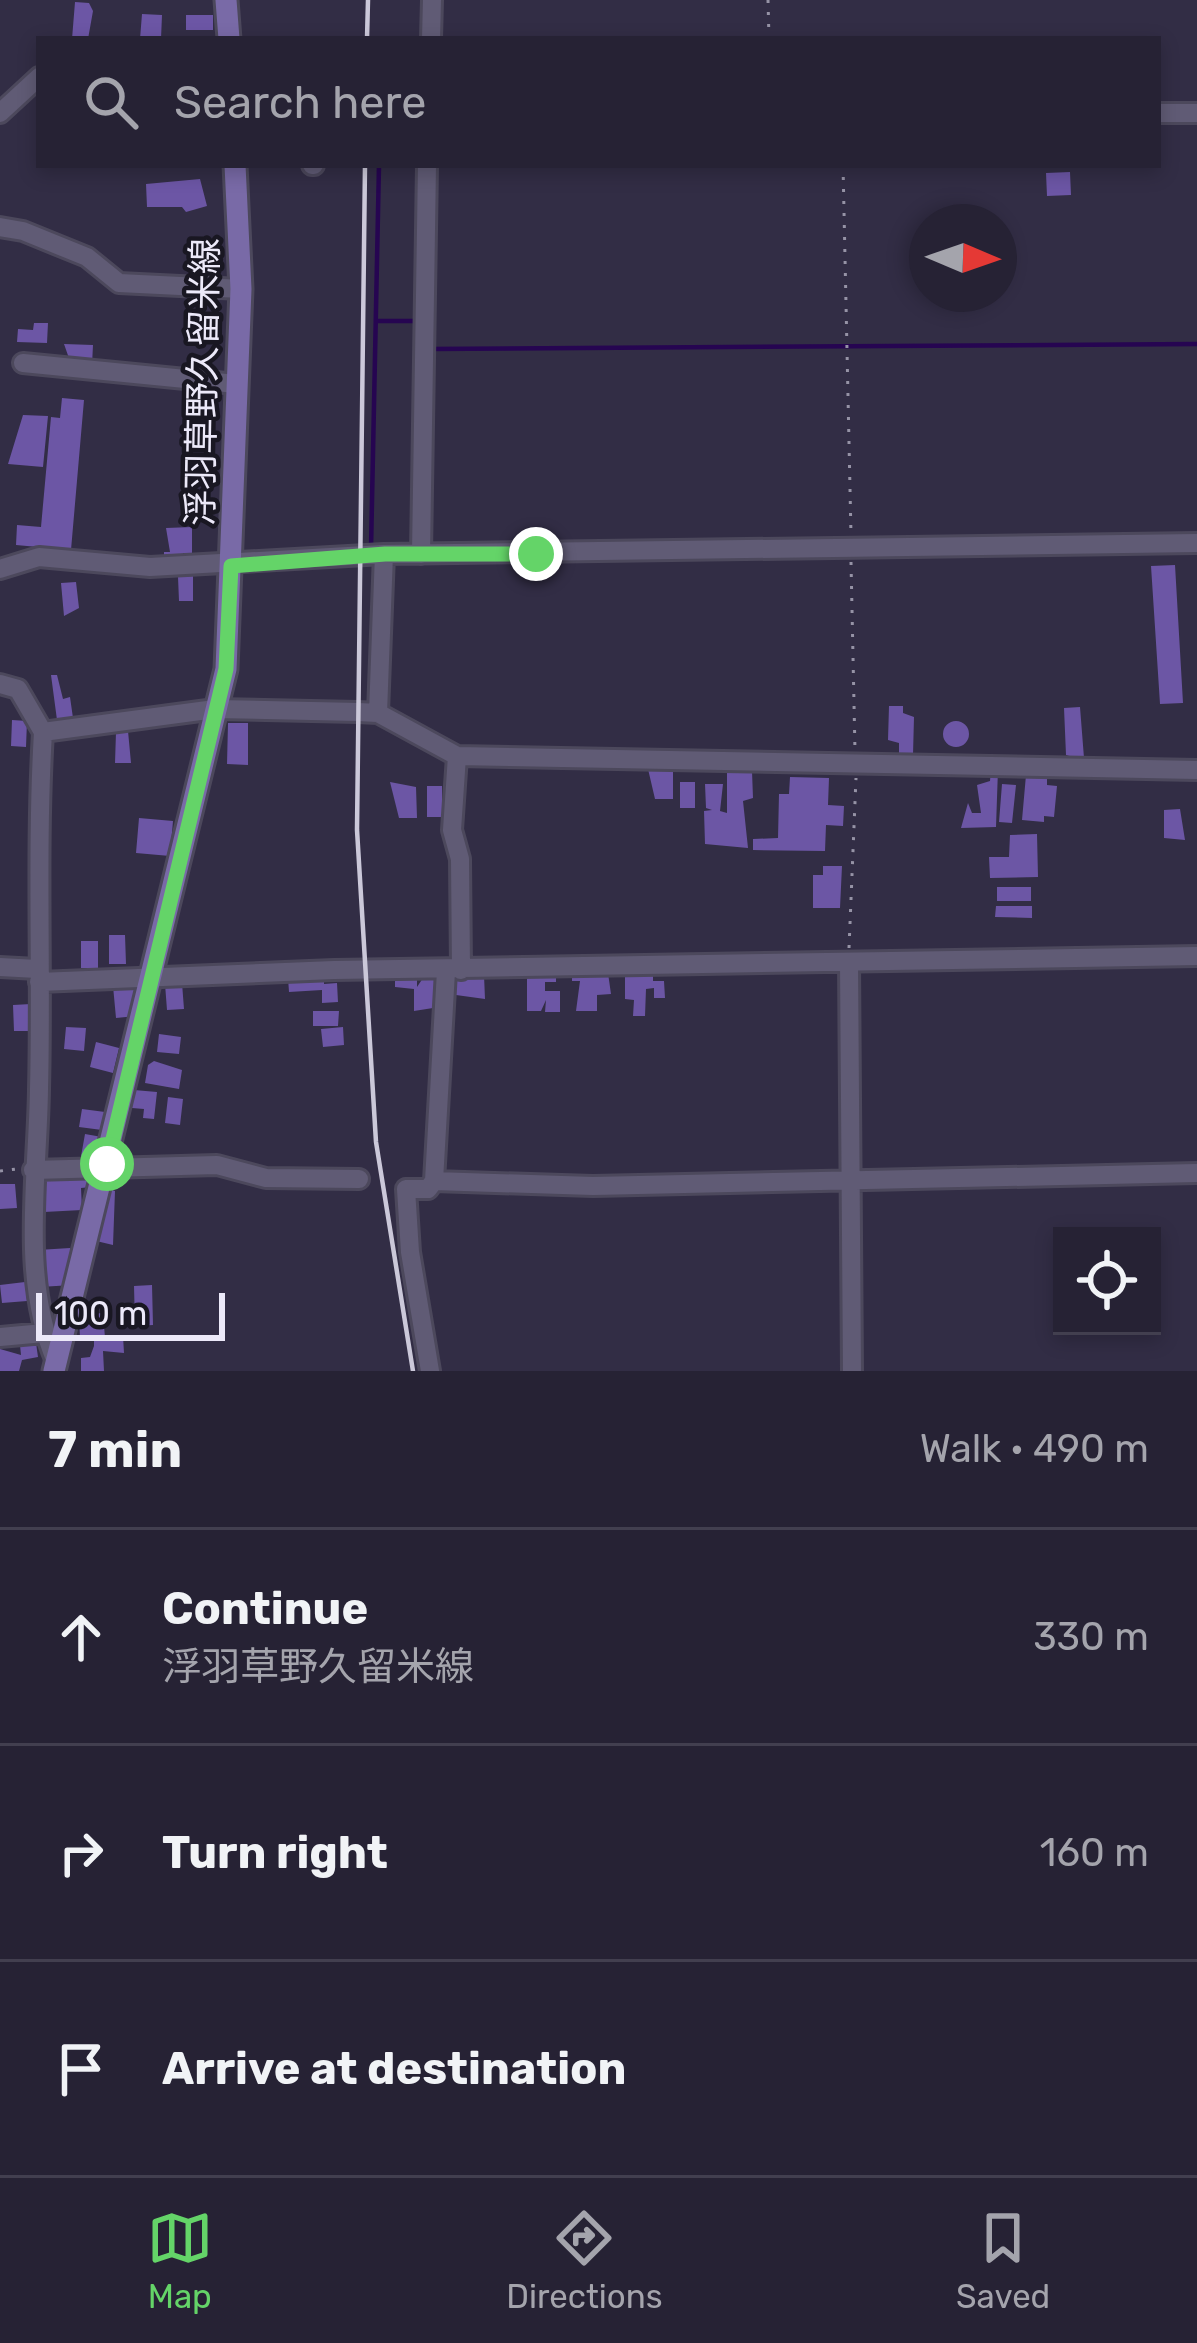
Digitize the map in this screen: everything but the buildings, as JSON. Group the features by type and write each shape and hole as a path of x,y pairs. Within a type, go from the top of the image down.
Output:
{"main road":[{"path":"226,0 229,36"},
{"name":"浮羽草野久留米線","path":"55,1366 226,669 241,289 236,168"}],"street":[{"path":"217,36 226,0"},
{"path":"430,36 432,0"},
{"path":"0,113 36,80"},
{"path":"1161,113 1197,112"},
{"path":"421,554 427,168"},
{"path":"0,227 87,256 119,283 241,289"},
{"path":"23,363 236,384"},
{"path":"0,569 39,557 99,566 231,566 385,554 1197,542"},
{"path":"379,713 385,554"},
{"path":"0,684 18,689 44,732 33,1169 44,1334 55,1366"},
{"path":"44,732 215,709 379,713 457,756 1197,770"},
{"path":"430,1371 410,1252 406,1189 428,1189 434,1181 460,860 452,830 457,756"},
{"path":"0,967 38,975 151,976 1197,956"},
{"path":"849,962 852,1371"},
{"path":"33,1169 98,1171 107,1164 217,1166 266,1178 359,1179"},
{"path":"434,1181 593,1186 1197,1173"},
{"path":"0,1337 44,1334"}],"path":[{"path":"768,0 769,36"},
{"path":"0,1171 33,1169"}],"waterway":[{"path":"371,549 379,168"},
{"path":"377,321 415,321 416,333"},
{"path":"429,349 1197,344"}],"railway":[{"path":"367,36 368,0"},
{"path":"365,168 357,830 376,1142 413,1371"}],"route":[{"path":"107,1164 226,669 231,566 385,554 536,554"}]}
